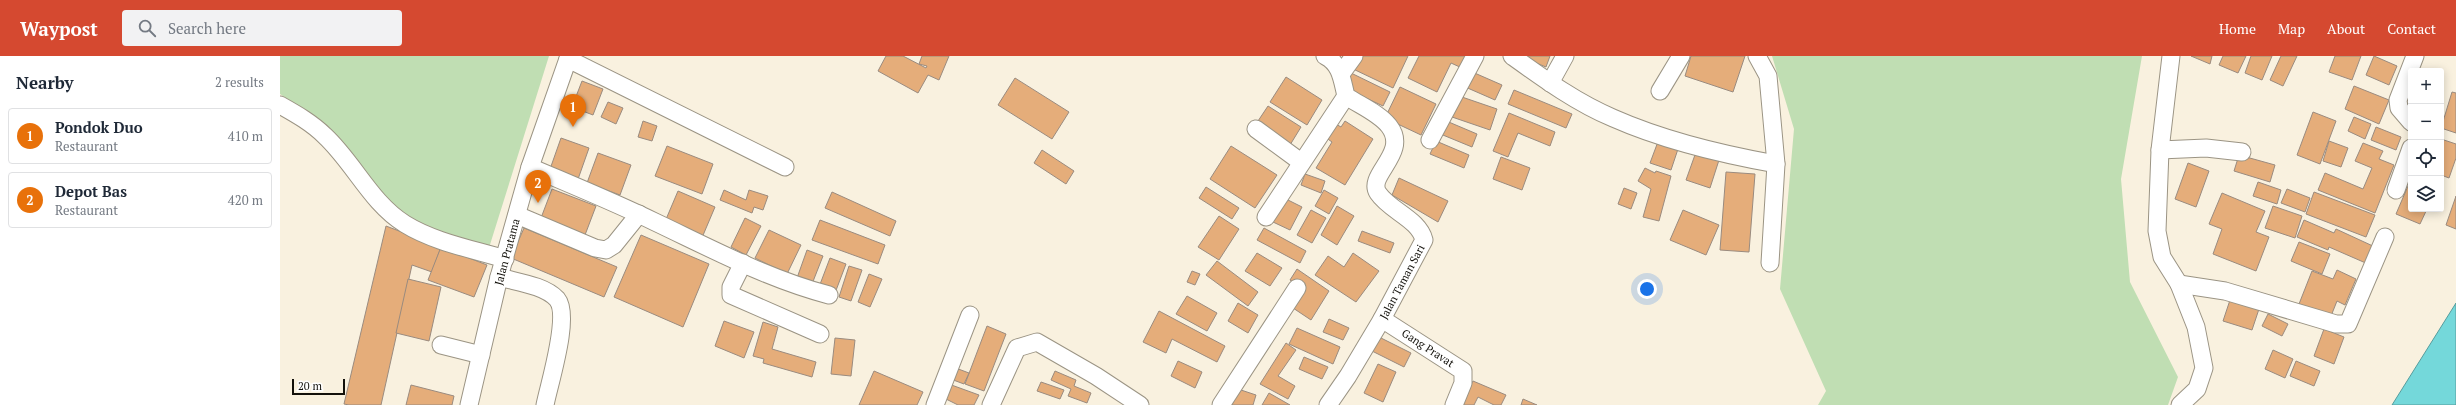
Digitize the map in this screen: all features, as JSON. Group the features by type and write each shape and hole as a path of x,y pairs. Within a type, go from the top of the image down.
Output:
{"street":[{"path":"1266,217 1346,96 1341,74 1334,62 1325,56"},
{"path":"1341,74 1354,56"},
{"path":"1430,140 1475,56"},
{"path":"1512,56 1550,83 1612,118 1645,131 1721,154 1776,164"},
{"path":"1550,83 1565,56"},
{"path":"1660,91 1681,56"},
{"path":"1758,56 1768,76 1776,164 1770,263"},
{"path":"2171,56 2160,150 2157,231 2162,257 2180,284 2196,327 2204,368 2197,389 2180,405"},
{"path":"2408,118 2399,108 2398,100 2416,56"},
{"path":"568,57 785,167"},
{"name":"Jalan Pratama","path":"469,405 499,277 530,167 568,57"},
{"name":"Jalan Taman Sari","path":"1328,405 1348,376 1382,319 1424,240 1418,227 1395,210 1378,192 1376,187 1377,181 1394,152 1395,139 1392,130 1379,117 1346,96"},
{"path":"280,105 306,120 326,136 372,193 404,223 447,242 505,259"},
{"path":"1256,129 1301,162"},
{"path":"2160,150 2206,148 2242,152"},
{"path":"2396,190 2408,156"},
{"path":"530,167 639,214 743,264 789,282 829,295"},
{"path":"517,215 595,248 606,250 614,245 639,214"},
{"path":"2180,284 2225,291 2336,324 2348,324 2385,237"},
{"path":"743,264 731,287 731,295 820,334"},
{"path":"499,277 544,291 557,300 561,310 562,326 545,405"},
{"path":"1221,405 1297,288"},
{"path":"935,405 970,315"},
{"name":"Gang Pravat","path":"1382,319 1463,371 1463,383 1454,405"},
{"path":"991,405 1017,348 1037,342 1096,376 1140,405"},
{"path":"441,345 481,355"}],"green space":[{"path":"280,56 549,56 488,251 408,224 317,118 280,94"},
{"path":"1772,56 2142,56 2121,179 2130,282 2178,377 2168,405 1818,405 1826,391 1780,289 1794,129"}],"water":[{"path":"2456,303 2456,405 2392,405"}],"building":[{"path":"886,56 903,56 926,68 927,66 919,64 922,56 949,56 939,80 928,75 918,93 878,71"},
{"path":"1357,56 1408,56 1393,88 1351,68"},
{"path":"1419,56 1468,56 1462,68 1451,63 1437,92 1408,78"},
{"path":"1519,56 1550,56 1546,67"},
{"path":"1691,56 1745,56 1733,92 1685,76"},
{"path":"2191,56 2212,56 2210,64"},
{"path":"2223,56 2246,56 2238,73 2219,65"},
{"path":"2251,56 2272,56 2262,80 2245,73"},
{"path":"2281,56 2297,56 2283,86 2270,80"},
{"path":"2335,56 2361,56 2352,80 2329,72"},
{"path":"2374,56 2397,66 2389,85 2366,75"},
{"path":"1470,71 1502,85 1495,100 1463,86"},
{"path":"1351,73 1390,92 1383,106 1345,88"},
{"path":"1286,77 1322,100 1307,125 1270,102"},
{"path":"1015,78 1069,112 1052,139 998,105"},
{"path":"582,81 603,89 593,115 572,107"},
{"path":"2354,86 2389,100 2379,124 2345,109"},
{"path":"1400,87 1436,104 1421,135 1385,118"},
{"path":"1514,90 1572,114 1566,128 1508,104"},
{"path":"2452,92 2456,93 2456,133 2444,129 2444,118"},
{"path":"1459,96 1497,109 1490,130 1452,117"},
{"path":"608,102 623,108 616,124 601,117"},
{"path":"1268,106 1301,127 1290,145 1256,124"},
{"path":"2313,112 2336,121 2320,164 2297,155"},
{"path":"1509,113 1555,132 1550,146 1518,133 1508,157 1493,151"},
{"path":"2354,117 2371,124 2365,139 2348,131"},
{"path":"1444,120 1477,134 1472,147 1438,133"},
{"path":"643,121 657,126 652,141 638,137"},
{"path":"1345,121 1373,139 1345,185 1316,168 1332,142 1325,137 1334,123 1341,127"},
{"path":"2376,127 2401,137 2396,150 2371,140"},
{"path":"561,138 589,148 577,182 549,172"},
{"path":"1659,139 1679,146 1671,170 1650,163"},
{"path":"2444,140 2456,144 2456,158 2449,178 2444,176"},
{"path":"1436,141 1469,155 1464,168 1430,154"},
{"path":"2329,141 2348,148 2341,167 2323,161"},
{"path":"2363,143 2383,151 2379,159 2394,165 2375,213 2318,190 2325,173 2363,189 2372,168 2355,161"},
{"path":"667,146 713,164 702,194 655,176"},
{"path":"1231,146 1277,175 1255,208 1210,179"},
{"path":"1042,150 1074,171 1066,184 1034,163"},
{"path":"1696,152 1719,160 1710,188 1686,180"},
{"path":"598,153 631,165 620,195 587,183"},
{"path":"2239,155 2275,165 2270,182 2234,171"},
{"path":"1501,157 1530,168 1522,190 1493,179"},
{"path":"2188,163 2209,171 2196,207 2175,199"},
{"path":"1645,168 1655,173 1656,171 1671,176 1659,221 1643,217 1651,189 1638,181"},
{"path":"1726,172 1755,174 1749,252 1720,250"},
{"path":"1305,174 1325,181 1321,193 1301,185"},
{"path":"1399,178 1448,201 1438,222 1392,195"},
{"path":"2258,182 2281,190 2277,204 2253,196"},
{"path":"2408,186 2408,212 2426,212 2420,224 2396,214"},
{"path":"1206,187 1239,208 1232,219 1199,198"},
{"path":"1624,188 1637,193 1631,209 1618,204"},
{"path":"552,189 596,206 585,235 541,218"},
{"path":"2287,189 2310,198 2305,212 2281,203"},
{"path":"724,190 746,200 749,190 768,196 763,210 754,207 752,213 720,200"},
{"path":"1324,190 1338,198 1329,214 1315,206"},
{"path":"678,191 715,207 701,240 664,224"},
{"path":"832,192 896,221 890,236 825,208"},
{"path":"2314,192 2375,215 2366,237 2306,214"},
{"path":"2222,193 2265,211 2256,232 2269,237 2256,271 2213,254 2222,229 2209,224"},
{"path":"2456,196 2456,229 2446,225"},
{"path":"1284,198 1302,207 1290,230 1273,222"},
{"path":"1337,206 1354,216 1337,245 1321,235"},
{"path":"2273,206 2302,216 2295,238 2265,228"},
{"path":"1311,210 1326,218 1312,243 1297,235"},
{"path":"1683,210 1719,225 1706,255 1670,240"},
{"path":"1219,216 1239,229 1219,260 1198,247"},
{"path":"745,218 761,226 746,255 731,247"},
{"path":"820,220 885,245 878,264 812,240"},
{"path":"2304,220 2334,233 2336,229 2375,247 2368,264 2329,247 2328,250 2297,237"},
{"path":"386,226 441,247 432,272 412,265 381,405 344,404"},
{"path":"524,228 617,267 604,297 511,258"},
{"path":"1264,228 1306,251 1300,263 1257,240"},
{"path":"769,230 801,245 787,274 755,258"},
{"path":"1362,231 1394,243 1390,253 1358,241"},
{"path":"641,235 709,264 683,327 614,297"},
{"path":"2299,242 2330,254 2322,274 2291,261"},
{"path":"441,247 487,265 474,297 428,280"},
{"path":"807,250 823,256 812,284 797,278"},
{"path":"1257,253 1282,268 1270,286 1245,271"},
{"path":"1353,253 1379,271 1356,302 1315,275 1328,256 1344,267"},
{"path":"830,258 846,264 835,293 819,287"},
{"path":"1217,261 1258,292 1248,306 1206,275"},
{"path":"849,266 862,270 851,301 839,297"},
{"path":"1297,269 1329,291 1311,320 1293,308 1304,290 1290,280"},
{"path":"2337,270 2356,279 2345,305 2337,301 2331,316 2299,304 2312,271 2333,279"},
{"path":"1192,271 1200,274 1195,285 1187,282"},
{"path":"869,274 882,279 870,307 858,302"},
{"path":"408,279 441,287 429,341 396,333"},
{"path":"1187,296 1217,313 1207,331 1176,314"},
{"path":"2231,297 2260,306 2252,330 2223,321"},
{"path":"1238,303 1258,315 1248,333 1228,321"},
{"path":"1159,311 1225,346 1217,362 1172,339 1166,353 1143,342"},
{"path":"2268,314 2288,324 2282,336 2262,326"},
{"path":"1329,319 1349,328 1343,340 1323,332"},
{"path":"724,321 754,332 744,358 715,346"},
{"path":"763,322 778,327 772,349 816,362 812,377 763,363 764,359 753,356"},
{"path":"987,326 1006,334 984,391 965,384"},
{"path":"1297,328 1340,347 1333,364 1289,344"},
{"path":"2324,329 2344,337 2334,364 2314,356"},
{"path":"1379,337 1411,353 1404,367 1372,351"},
{"path":"835,338 855,340 851,376 831,374"},
{"path":"1286,343 1296,350 1278,376 1295,386 1288,399 1260,384"},
{"path":"2273,350 2293,359 2285,378 2265,369"},
{"path":"1304,357 1328,367 1322,379 1299,369"},
{"path":"1178,361 1202,372 1195,388 1171,376"},
{"path":"2296,361 2320,371 2314,386 2290,376"},
{"path":"1378,364 1396,372 1383,402 1364,393"},
{"path":"953,367 969,373 964,384 948,378"},
{"path":"874,371 923,392 917,405 859,405"},
{"path":"1055,371 1076,380 1074,386 1091,393 1087,403 1068,396 1071,389 1051,380"},
{"path":"1473,381 1506,395 1501,405 1494,405 1478,397 1474,405 1460,405"},
{"path":"1041,382 1064,390 1060,399 1037,391"},
{"path":"946,383 979,395 974,405 958,405 940,396"},
{"path":"411,385 454,396 452,405 406,405"},
{"path":"1238,389 1256,395 1253,405 1232,405"},
{"path":"1269,393 1290,405 1262,405"},
{"path":"1523,399 1537,405 1521,405"}],"place":[{"name":"Pondok Duo","path":"573,127"},
{"name":"Depot Bas","path":"538,203"}]}
